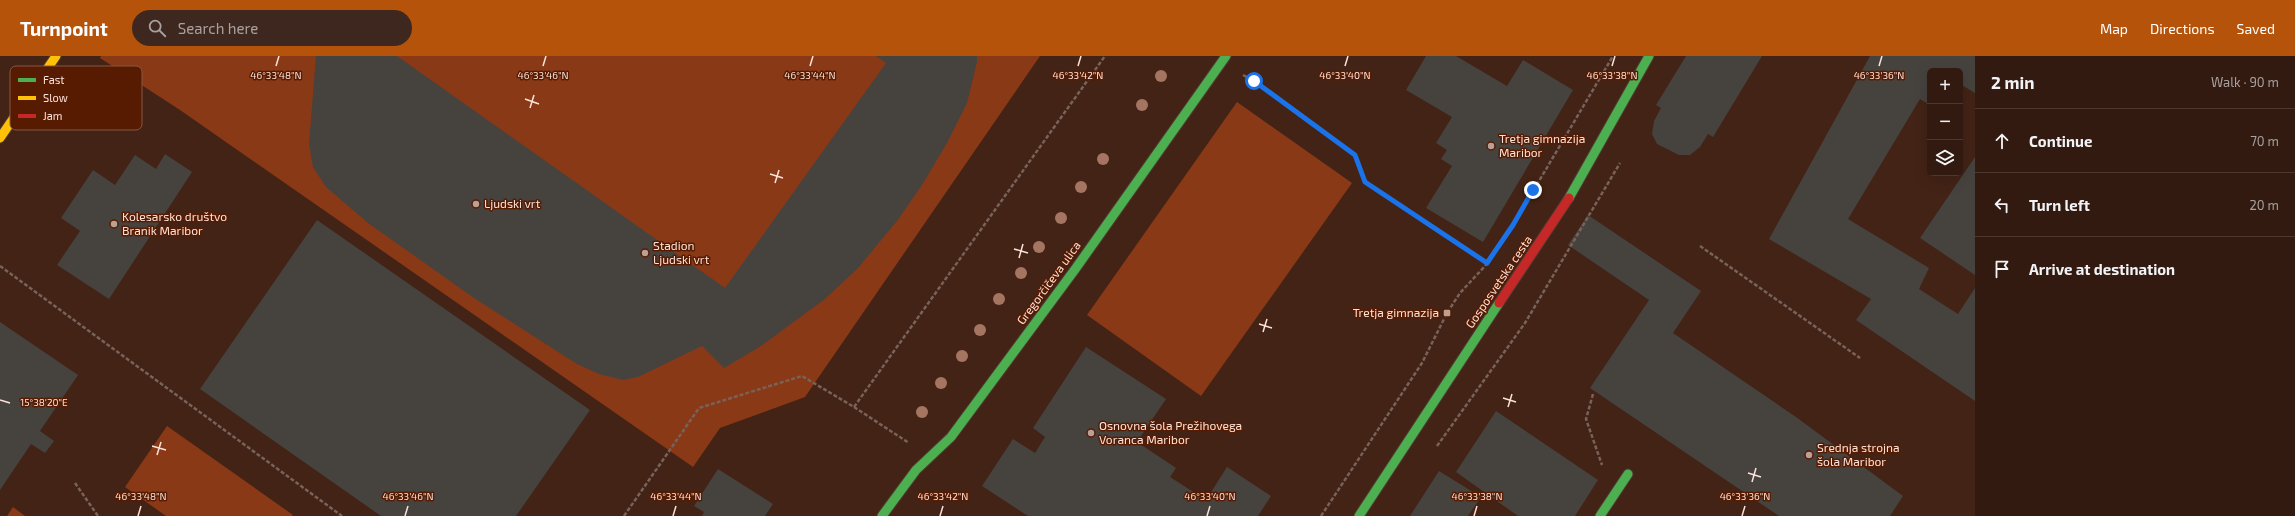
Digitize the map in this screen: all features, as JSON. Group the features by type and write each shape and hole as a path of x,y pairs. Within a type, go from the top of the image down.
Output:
{"street":[{"path":"49,66 56,56"},
{"name":"Gosposvetska cesta","path":"1359,516 1482,328 1563,209 1649,56"},
{"name":"Gregorčičeva ulica","path":"882,516 927,457 951,436 965,418 1076,268 1223,60"},
{"path":"0,138 10,123"},
{"path":"1600,516 1628,474"}],"path":[{"path":"854,407 1105,56"},
{"path":"1321,516 1422,363 1447,313 1460,294 1487,263 1513,225 1614,56"},
{"path":"1223,60 1355,155 1365,182 1487,263"},
{"path":"1700,246 1860,358"},
{"path":"0,266 342,516"},
{"path":"624,516 699,408 802,376 854,407 927,457"},
{"path":"1593,394 1586,419 1613,496"},
{"path":"75,483 98,516"}],"shaded area":[{"name":"Stadion Ljudski vrt","path":"101,56 1040,56 805,397 720,428 693,467 180,110 142,85 142,66 112,66 100,58"},
{"path":"1237,102 1352,183 1201,396 1087,315"},
{"path":"167,426 293,515 166,516 125,487"},
{"path":"13,507 25,516 7,516"}],"building":[{"name":"Ljudski vrt","path":"316,56 397,56 725,288 886,63 876,56 977,56 977,62 967,103 947,143 922,185 897,221 858,268 825,299 761,346 724,368 702,346 638,377 623,380 599,374 577,364 474,298 368,223 326,187 313,167 309,144"},
{"name":"Tretja gimnazija Maribor","path":"1426,56 1456,56 1507,86 1523,60 1573,90 1483,242 1426,208 1452,166 1441,159 1447,150 1436,143 1452,117 1406,90"},
{"path":"1686,56 1762,56 1713,137 1708,134 1700,147 1690,155 1679,155 1657,144 1652,134 1654,121 1661,108 1656,105"},
{"path":"1870,56 1975,56 1975,93 1963,86 1963,68 1927,68 1927,103 1920,99 1848,219 1929,268 1919,289 1958,314 1975,288 1975,401 1856,320 1871,299 1769,239"},
{"name":"Kolesarsko društvo Branik Maribor","path":"165,154 192,172 109,299 57,265 80,231 61,218 93,170 115,185 135,155 156,169"},
{"path":"1975,157 1975,275 1920,238"},
{"path":"1588,215 1701,291 1673,333 1796,417 1903,496 1890,516 1779,516 1590,388 1649,300 1568,245"},
{"path":"317,220 590,410 516,516 381,516 200,389"},
{"path":"0,322 78,375 40,431 54,441 45,453 31,444 0,490"},
{"name":"Osnovna šola Prežihovega Voranca Maribor","path":"1086,347 1166,399 1137,442 1176,468 1170,477 1206,500 1227,467 1271,496 1258,516 1028,516 982,486 1013,439 1035,453 1045,437 1033,428"},
{"path":"1496,411 1598,480 1575,516 1518,516 1456,472"},
{"path":"718,469 773,504 765,516 702,516 704,512 694,506"},
{"path":"1439,471 1481,497 1468,516 1410,516"}],"traffic: fast":[{"path":"882,516 916,470 951,437 1076,268 1226,56"},
{"path":"1569,198 1649,56"},
{"path":"1359,516 1499,303"},
{"path":"1600,516 1628,474"}],"traffic: slow":[{"path":"49,66 56,56"},
{"path":"0,138 10,123"}],"traffic: jam":[{"path":"1499,303 1569,198"}],"place":[{"name":"Tretja gimnazija Maribor","path":"1491,146"},
{"name":"Ljudski vrt","path":"476,204"},
{"name":"Kolesarsko društvo Branik Maribor","path":"114,224"},
{"name":"Stadion Ljudski vrt","path":"645,253"},
{"name":"Tretja gimnazija","path":"1447,313"},
{"name":"Osnovna šola Prežihovega Voranca Maribor","path":"1091,433"},
{"name":"Srednja strojna šola Maribor","path":"1809,455"}],"route":[{"path":"1254,81 1355,155 1365,182 1487,263 1513,225 1533,190"}]}
